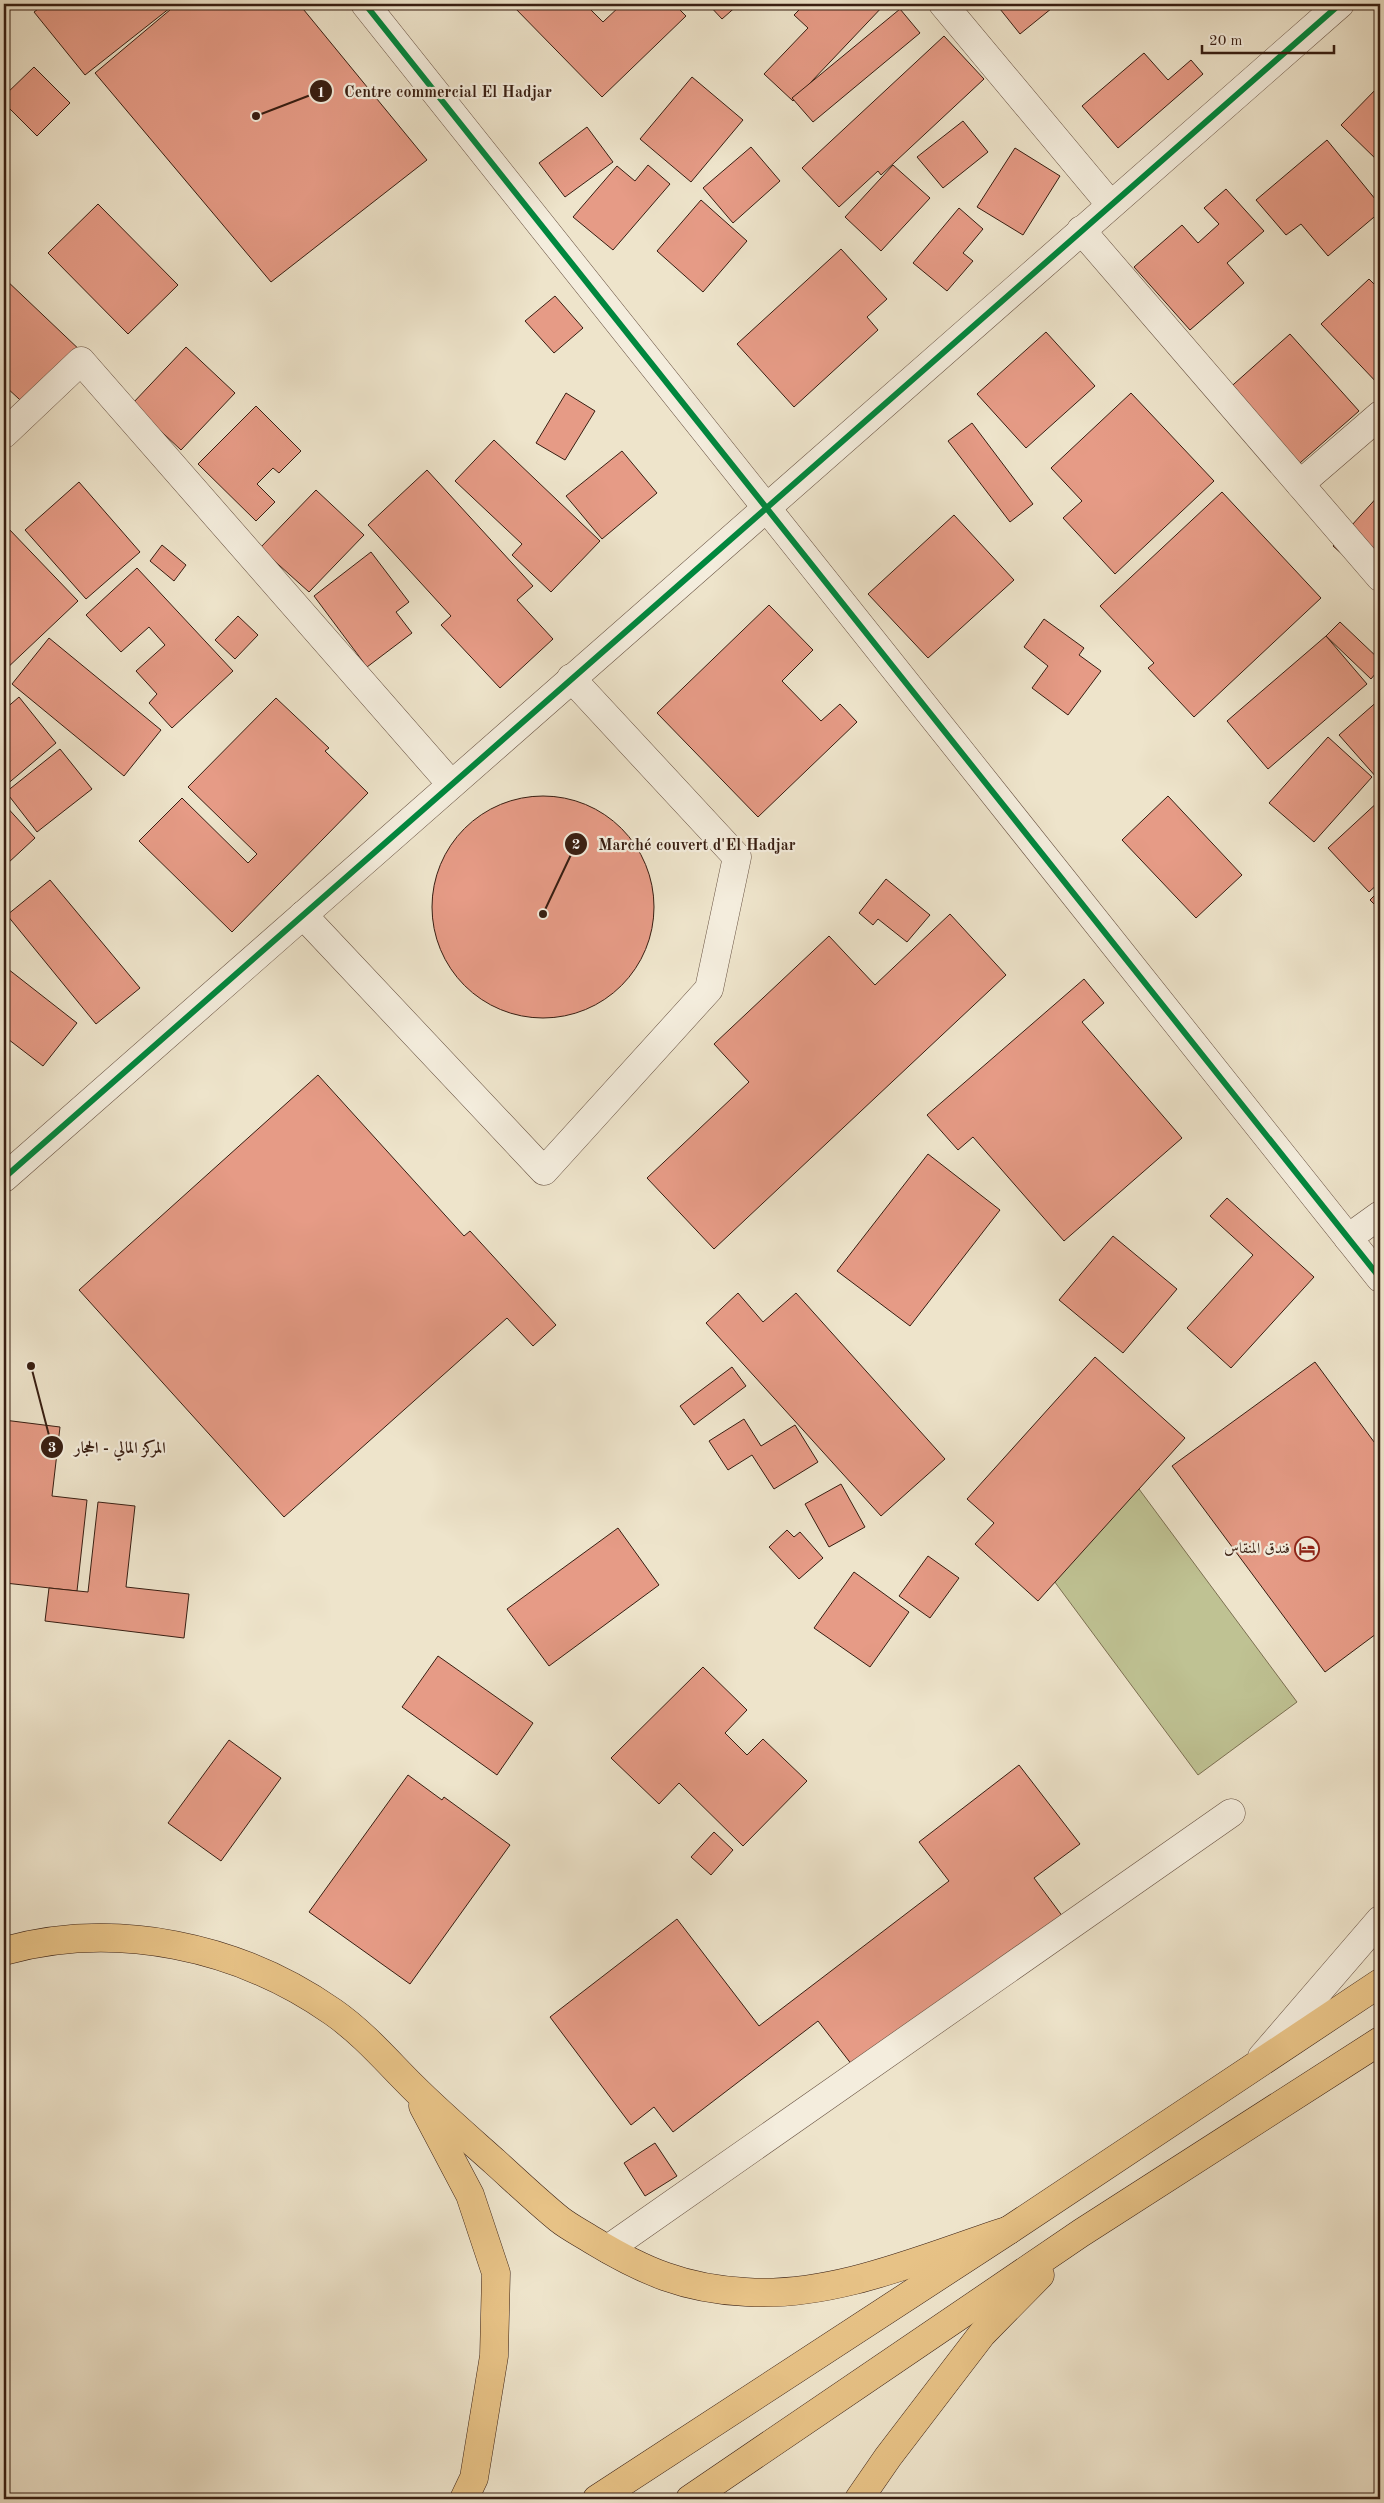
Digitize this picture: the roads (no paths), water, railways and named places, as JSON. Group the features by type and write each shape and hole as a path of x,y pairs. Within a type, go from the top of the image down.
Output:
{"highway":[{"path":"4,1951 25,1945 79,1939 133,1939 186,1946 238,1962 288,1984 334,2012 376,2047 412,2087 560,2220 638,2268 666,2278 707,2288 745,2292 788,2293 840,2284 1009,2230"},
{"path":"597,2499 1009,2230 1380,1983"},
{"path":"690,2499 1081,2233 1380,2041"},
{"path":"412,2087 470,2195 496,2274 494,2356 474,2478 464,2499"},
{"path":"859,2499 888,2457 982,2334 1081,2233"}],"street":[{"path":"365,4 1380,1278"},
{"path":"943,4 1110,204"},
{"path":"4,1178 765,507 1340,4"},
{"path":"1082,230 1380,577"},
{"path":"4,434 81,362 451,784"},
{"path":"1300,484 1380,415"},
{"path":"303,915 544,1171 709,989 737,857 571,678"},
{"path":"1348,1238 1380,1215"},
{"path":"608,2250 1231,1814"},
{"path":"1253,2069 1380,1920"}],"place":[{"name":"Centre commercial El Hadjar","path":"256,116"},
{"name":"Marché couvert d'El Hadjar","path":"543,914"},
{"name":"المركز المالي - الحجار","path":"31,1366"},
{"name":"فندق المنقاس","path":"1307,1549"}]}
